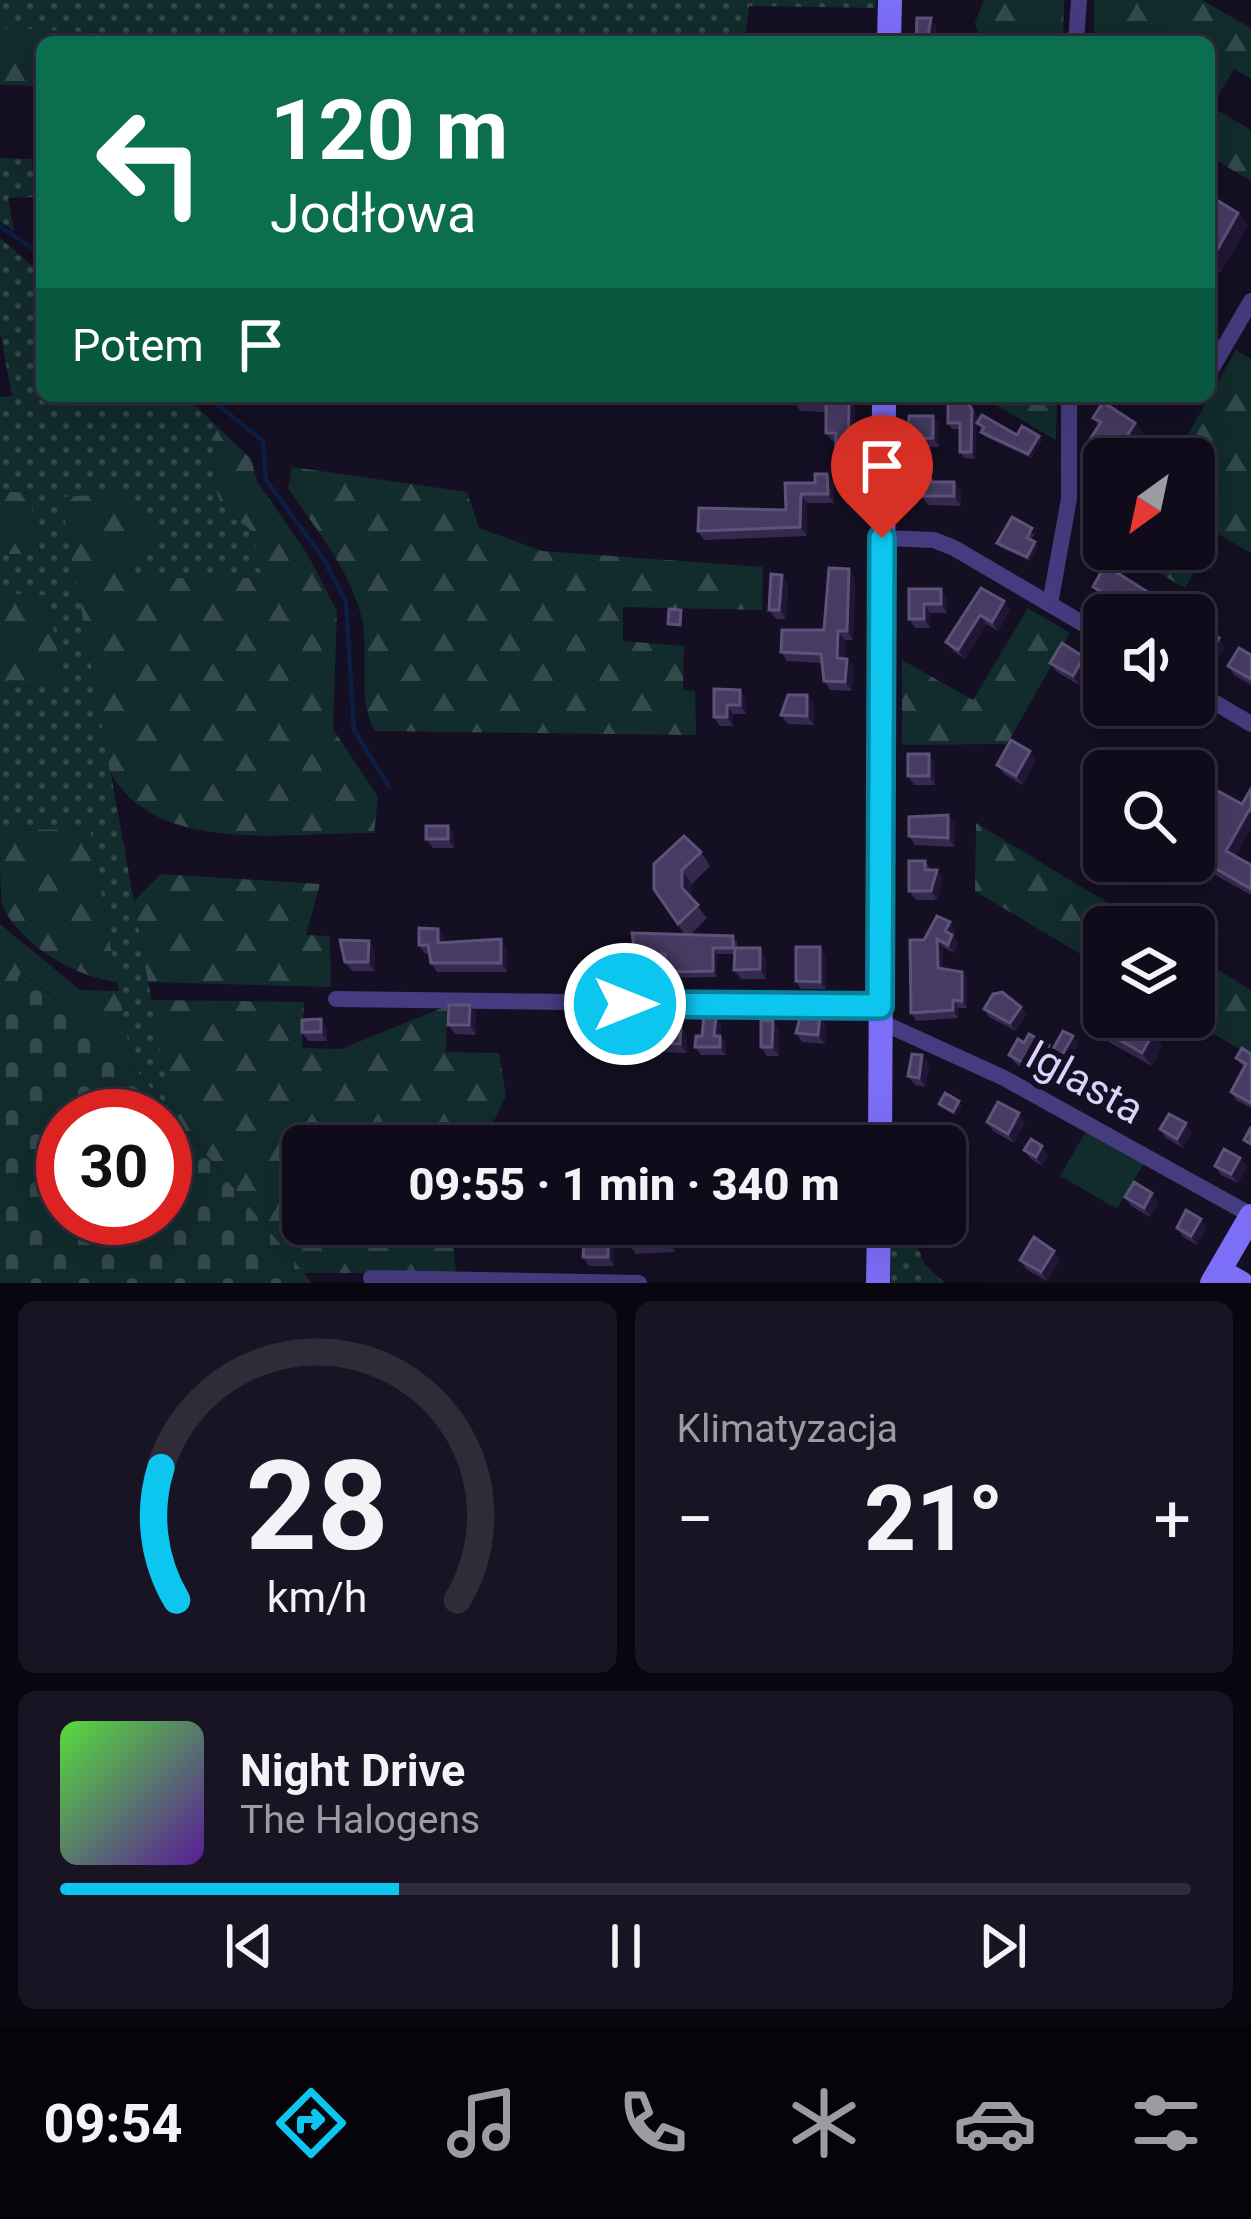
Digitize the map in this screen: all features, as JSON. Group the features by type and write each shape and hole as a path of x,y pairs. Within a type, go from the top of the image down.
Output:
{"street":[{"path":"889,36 890,0"},
{"path":"1076,36 1079,0"},
{"path":"1215,363 1251,301"},
{"path":"880,1125 884,402"},
{"path":"1050,604 1069,499 1069,402"},
{"path":"882,538 934,540 1083,624"},
{"path":"1215,703 1251,724"},
{"path":"336,999 880,1014"},
{"name":"Iglasta","path":"880,1014 1251,1216"},
{"path":"1224,1279 1251,1216"},
{"path":"878,1283 879,1245"},
{"path":"371,1278 639,1283"}],"green space":[{"path":"0,0 876,0 875,8 749,6 746,36 169,36 0,28"},
{"path":"984,0 1064,0 1063,36 978,36 975,22"},
{"path":"1094,0 1202,0 1251,28 1251,79 1234,69 1215,102 1215,36 1094,36"},
{"path":"0,28 169,36 36,36 36,86 0,85"},
{"path":"1215,109 1251,130 1251,181 1215,160"},
{"path":"0,158 32,159 36,197 8,198 14,231 0,222"},
{"path":"0,238 36,269 36,402 191,402 219,428 212,438 218,495 227,512 251,531 255,563 268,578 141,578 124,566 154,534 61,497 168,1089 152,1089 132,1065 90,830 0,829 0,680 63,680 47,596 0,594 0,554 40,553 29,493 0,491 0,397 12,396 0,332"},
{"path":"1236,350 1251,359 1251,553 1215,532 1215,438 1186,438 1206,402 1215,402 1215,387"},
{"path":"990,402 1057,402 1056,440"},
{"path":"219,428 251,459 257,481 308,555 337,611 333,729 378,797 374,833 267,836 192,828 159,817 131,799 110,772 61,497 113,494 137,502 155,534 125,566 141,578 266,578 255,563 251,531 227,512 218,495 212,438"},
{"path":"292,467 467,492 479,528 542,551 763,567 762,610 623,607 623,641 684,646 683,690 695,691 696,735 375,731 366,705 364,633 357,601 331,551 288,488"},
{"path":"0,491 29,493 40,554 0,554"},
{"path":"1154,570 1195,570 1185,588"},
{"path":"0,594 47,595 63,681 0,680"},
{"path":"1028,608 1070,633 1007,744 902,745 902,660 973,700"},
{"path":"976,823 1113,906 1083,906 1083,955 975,891"},
{"path":"0,829 90,830 117,982 84,974 51,957 11,920 2,905"},
{"path":"161,874 320,884 306,935 330,936 331,987 148,982 134,901"},
{"path":"0,924 80,990 119,991 132,1065 116,1046 22,973 0,1004"},
{"path":"1215,968 1251,990 1251,1056 1215,1035"},
{"path":"21,973 116,1046 152,1089 36,1089 36,1245 192,1245 192,1138 312,1283 0,1283 0,1004"},
{"path":"151,1000 304,1002 302,1048 341,1049 447,1006 446,1052 499,1053 506,1096 492,1125 282,1125 282,1245 453,1245 456,1273 303,1273 192,1137 192,1089 168,1089"},
{"path":"1086,1131 1144,1163 1117,1209 1060,1176"},
{"path":"892,1245 917,1245 925,1265 945,1283 891,1283"}],"building":[{"path":"917,18 931,18 928,36 916,36"},
{"path":"1215,199 1238,213 1215,254"},
{"path":"794,402 849,402 848,475 835,474 836,433 826,433 826,403"},
{"path":"948,402 968,402 971,452 960,452 960,423 948,423"},
{"path":"1103,402 1135,423 1126,438 1091,438 1101,422 1093,418"},
{"path":"982,415 1017,435 1022,426 1039,436 1028,454 981,432 984,427 977,423"},
{"path":"909,416 933,416 933,438 908,439"},
{"path":"908,469 927,469 931,482 954,482 954,496 922,496 922,487 909,487"},
{"path":"815,474 827,474 828,494 801,494 800,527 698,531 699,508 786,510 785,483 815,483"},
{"path":"1012,517 1032,528 1027,538 1035,542 1027,557 997,543"},
{"path":"829,568 849,569 847,631 838,631 837,658 847,659 845,682 824,681 821,654 781,652 782,630 824,630"},
{"path":"1102,570 1113,570 1151,594 1106,594 1093,587"},
{"path":"771,574 782,575 779,610 769,610"},
{"path":"981,588 1004,601 992,622 980,615 958,650 946,642"},
{"path":"909,589 941,589 941,604 924,604 924,619 909,619"},
{"path":"669,609 681,610 680,625 668,624"},
{"path":"1062,643 1083,656 1073,676 1050,663"},
{"path":"1239,648 1251,655 1251,679 1228,666"},
{"path":"714,689 740,690 740,705 727,705 727,717 714,717"},
{"path":"788,695 807,695 807,716 781,715"},
{"path":"1011,740 1030,751 1016,776 997,765"},
{"path":"908,754 929,754 929,776 908,776"},
{"path":"1251,789 1251,811 1226,851 1251,865 1251,889 1215,868 1215,792 1242,804"},
{"path":"948,815 948,838 909,836 909,817"},
{"path":"426,826 448,826 448,839 426,839"},
{"path":"684,836 701,852 682,870 682,888 698,905 678,924 654,889 654,864"},
{"path":"909,861 925,861 925,870 937,870 931,891 909,891"},
{"path":"937,916 950,922 945,931 952,935 948,945 937,939 938,968 962,972 962,1001 953,1000 953,1010 911,1013 910,940 924,940"},
{"path":"419,928 438,929 438,943 501,939 501,963 431,963 428,945 419,945"},
{"path":"632,933 733,936 733,948 713,948 713,971 668,972 665,954 635,953"},
{"path":"340,940 369,941 368,962 345,962"},
{"path":"796,947 820,947 820,982 796,981"},
{"path":"735,948 760,948 760,969 734,970"},
{"path":"1002,992 1021,1007 1010,1023 984,1009 993,994"},
{"path":"449,1005 470,1005 469,1025 448,1025"},
{"path":"801,1014 820,1015 818,1035 796,1033"},
{"path":"704,1015 716,1016 714,1036 720,1036 720,1047 695,1047 696,1036 702,1036"},
{"path":"613,1016 669,1016 669,1026 681,1026 680,1044 659,1043 659,1036 608,1036"},
{"path":"321,1019 321,1032 302,1032 302,1020"},
{"path":"761,1020 773,1021 772,1047 761,1047"},
{"path":"1063,1031 1073,1036 1062,1055 1053,1049"},
{"path":"1029,1034 1049,1045 1036,1070 1009,1055 1018,1039 1024,1043"},
{"path":"1116,1038 1151,1038 1142,1053"},
{"path":"1242,1048 1251,1054 1251,1103 1231,1092 1246,1064 1236,1058"},
{"path":"912,1054 922,1055 919,1078 908,1076"},
{"path":"1075,1067 1094,1077 1084,1094 1066,1084"},
{"path":"1120,1092 1138,1102 1129,1119 1110,1109"},
{"path":"945,1093 959,1101 953,1112 939,1104"},
{"path":"998,1102 1019,1113 1008,1134 987,1122"},
{"path":"1169,1114 1186,1123 1177,1139 1160,1129"},
{"path":"1031,1139 1042,1146 1036,1157 1024,1150"},
{"path":"1224,1149 1240,1158 1231,1174 1215,1166"},
{"path":"1134,1182 1152,1193 1144,1208 1125,1197"},
{"path":"1186,1210 1201,1219 1191,1236 1177,1228"},
{"path":"1034,1237 1054,1251 1041,1272 1020,1260"},
{"path":"584,1245 608,1245 608,1257 583,1257"}],"waterway":[{"path":"0,226 36,251"},
{"path":"214,402 263,441 266,480 323,558 346,602 354,730 389,787"}],"route":[{"path":"625,1004 880,1006 882,538"}]}
